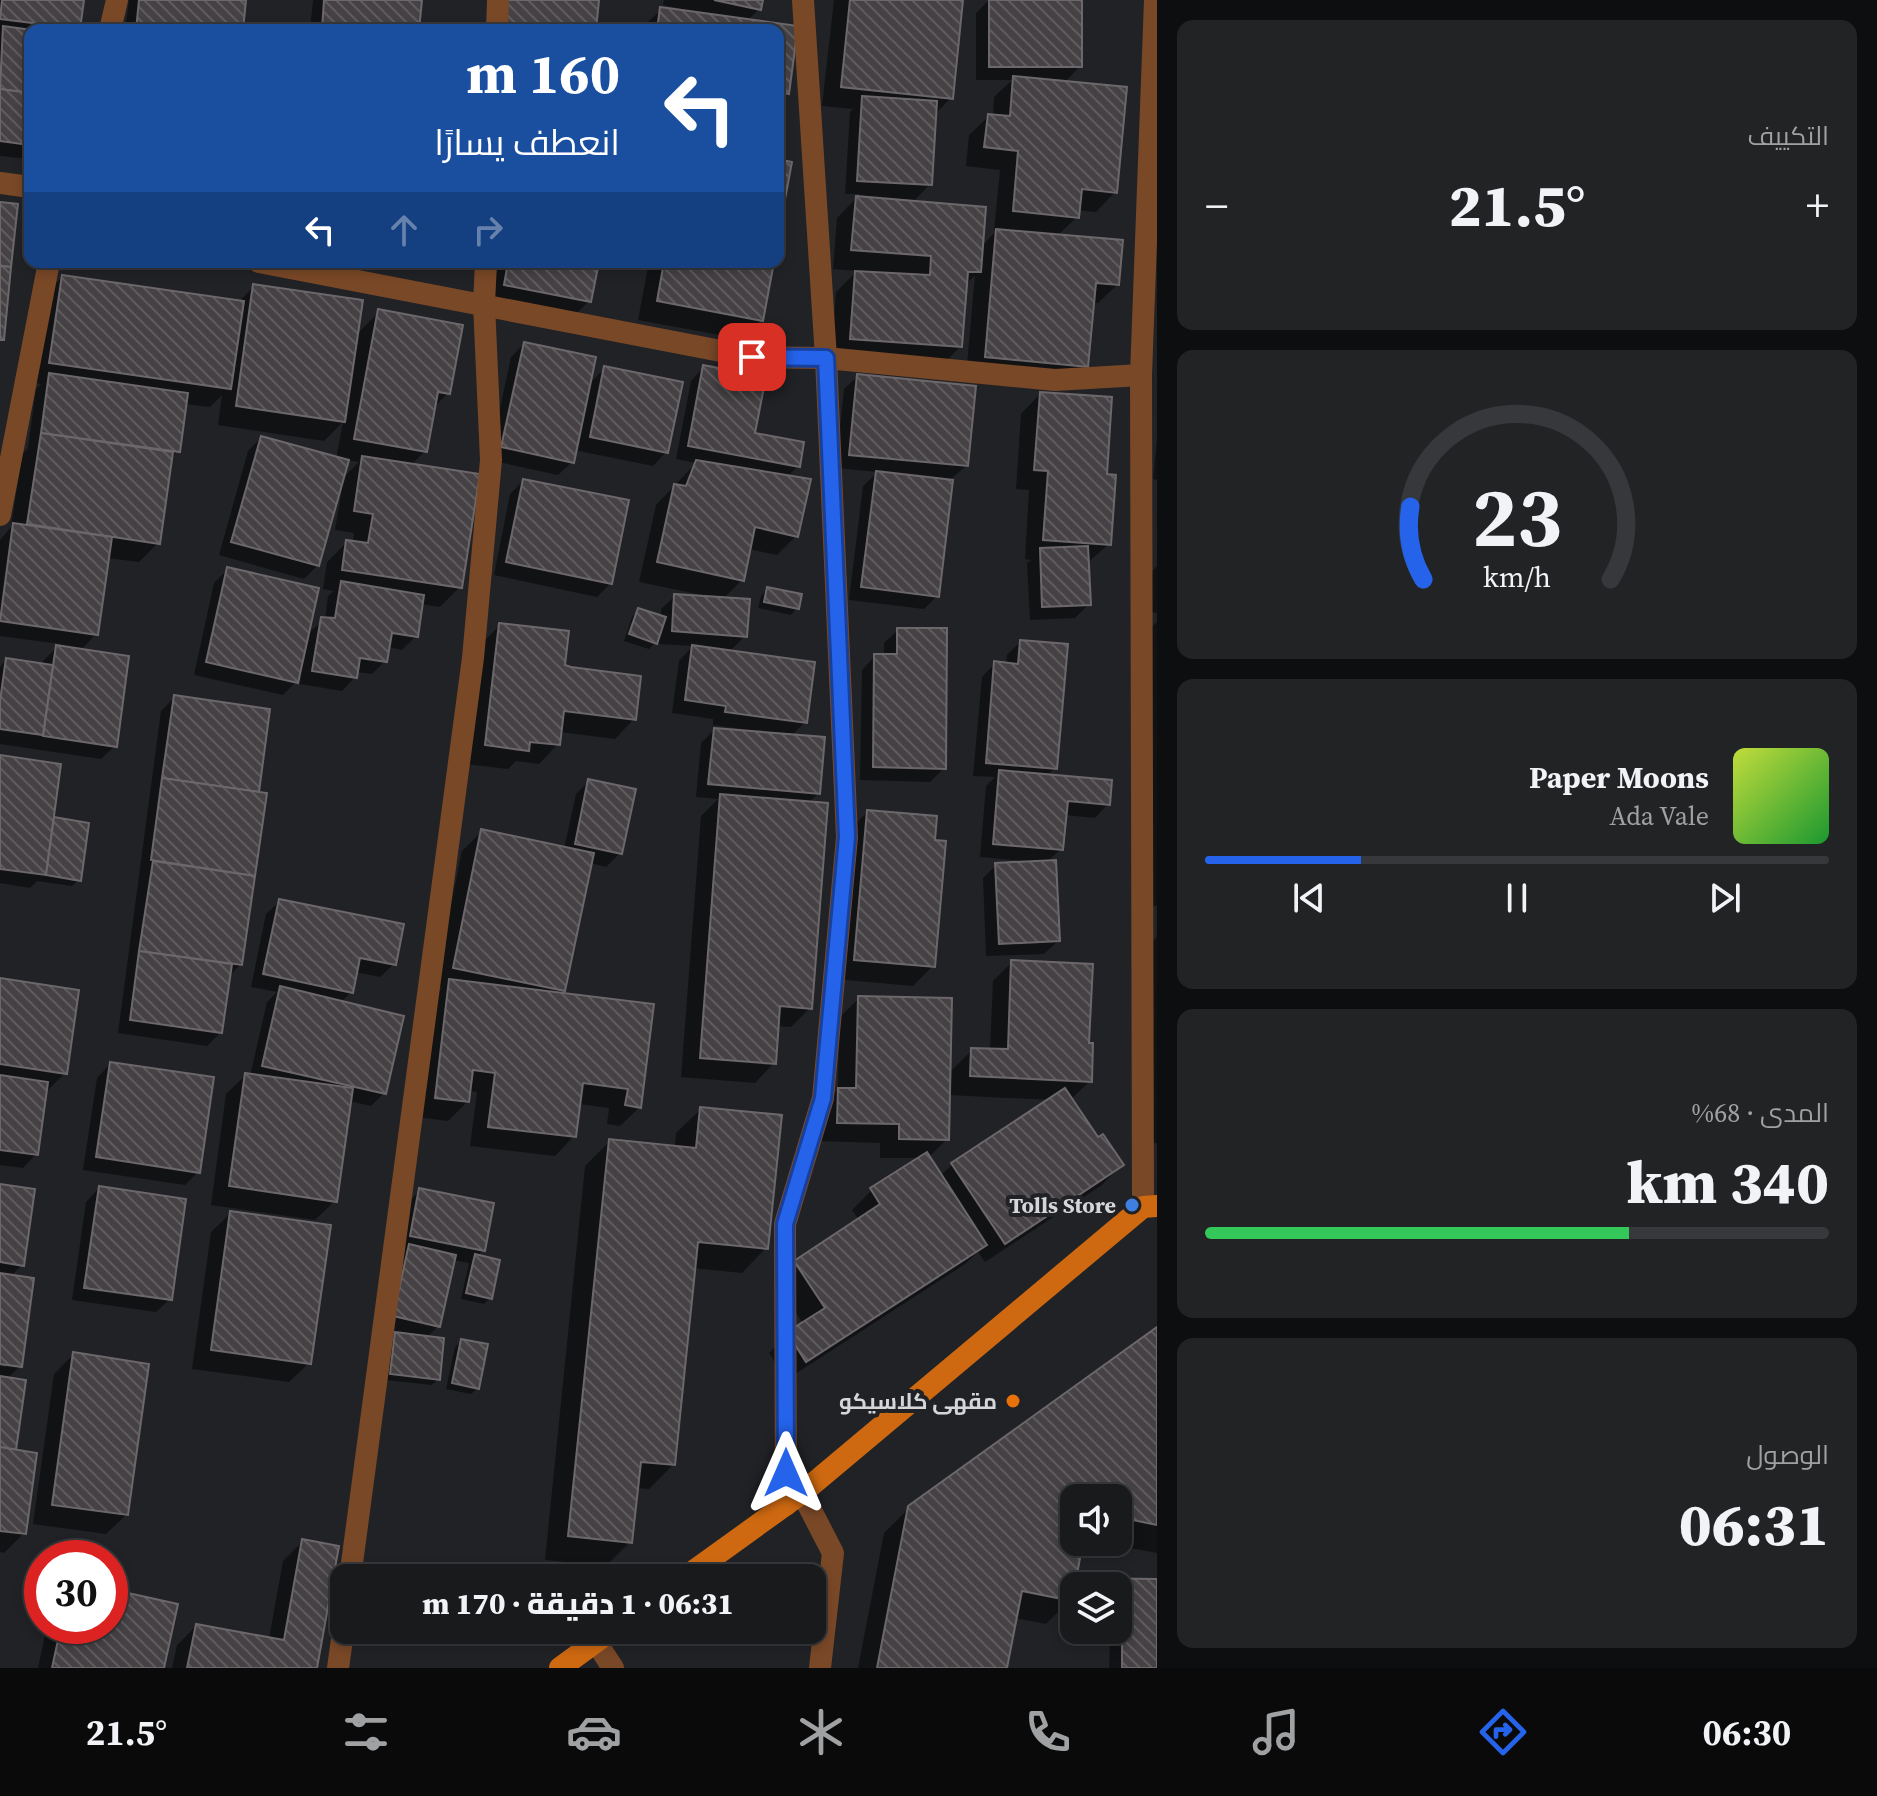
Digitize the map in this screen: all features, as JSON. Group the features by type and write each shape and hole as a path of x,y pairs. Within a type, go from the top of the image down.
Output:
{"main road":[{"path":"703,1564 794,1499 1150,1207"},
{"path":"560,1668 593,1644"}],"street":[{"path":"111,24 117,0"},
{"path":"497,24 498,0"},
{"path":"803,0 826,358 847,837 823,1098 785,1224 794,1499 833,1553 820,1668"},
{"path":"1150,1207 1141,375 1155,0"},
{"path":"0,183 24,186"},
{"path":"0,515 2,480 48,268"},
{"path":"291,268 752,357 826,358 1055,380 1141,375"},
{"path":"352,1564 473,658 491,460 484,304 486,268"},
{"path":"338,1668 341,1644"},
{"path":"606,1644 613,1668"}],"building":[{"path":"2,0 84,0 81,24 40,24 0,19"},
{"path":"139,0 246,0 244,24 137,24"},
{"path":"324,0 422,0 420,24 322,24"},
{"path":"507,0 599,0 597,24 505,24"},
{"path":"714,0 763,0 761,10"},
{"path":"850,0 963,0 953,99 841,87"},
{"path":"989,0 1082,0 1082,67 989,67"},
{"path":"660,7 783,24 658,24"},
{"path":"784,24 798,26 789,94 784,93"},
{"path":"3,26 24,29 24,92 0,89"},
{"path":"1013,76 1127,87 1117,193 1082,189 1079,218 1013,211 1018,151 984,147 988,114 1010,116"},
{"path":"0,89 24,92 24,144 0,141"},
{"path":"862,96 937,101 932,185 857,181"},
{"path":"784,160 792,162 784,205"},
{"path":"856,196 986,207 981,272 968,272 962,347 850,339 855,271 930,275 931,256 851,250"},
{"path":"0,202 18,204 11,267 0,266"},
{"path":"996,229 1123,240 1119,285 1096,283 1088,367 985,357"},
{"path":"0,266 11,267 4,340 0,340"},
{"path":"507,268 598,268 591,302 504,285"},
{"path":"663,268 773,268 763,321 657,301"},
{"path":"62,275 244,301 231,389 49,363"},
{"path":"253,284 363,300 345,422 236,406"},
{"path":"378,309 463,325 450,394 438,392 427,452 354,439"},
{"path":"524,342 596,357 574,463 501,447"},
{"path":"703,365 766,377 755,433 804,442 800,467 688,446"},
{"path":"604,366 683,382 668,453 590,437"},
{"path":"49,373 188,393 180,452 41,433"},
{"path":"857,374 976,386 968,466 849,455"},
{"path":"1040,392 1112,397 1107,474 1116,475 1111,545 1043,540 1048,471 1034,470"},
{"path":"41,433 173,452 160,544 27,524"},
{"path":"261,436 349,460 319,566 231,542"},
{"path":"362,456 480,474 462,588 342,570 346,540 368,543 373,514 354,511"},
{"path":"696,460 811,479 798,537 755,527 744,581 657,562 674,484 686,486"},
{"path":"876,471 953,480 939,597 861,587"},
{"path":"523,479 629,500 612,584 506,562"},
{"path":"13,523 112,537 98,635 0,621"},
{"path":"1088,546 1091,605 1042,607 1040,548"},
{"path":"227,567 319,588 298,683 206,662"},
{"path":"341,581 424,595 418,637 392,633 387,662 360,658 357,678 312,671 321,617 335,618"},
{"path":"767,587 802,594 799,609 764,602"},
{"path":"674,594 750,599 747,637 672,631"},
{"path":"638,608 666,617 657,644 629,634"},
{"path":"499,623 569,631 565,665 641,676 636,720 564,711 560,745 530,742 529,751 485,745"},
{"path":"897,628 947,628 946,769 873,767 874,654 897,654"},
{"path":"1020,640 1068,644 1057,769 986,763 994,661 1018,664"},
{"path":"56,645 129,656 117,747 43,736"},
{"path":"692,645 815,662 807,723 725,712 726,706 685,700"},
{"path":"6,658 53,665 43,735 0,729"},
{"path":"174,695 270,709 259,792 162,778"},
{"path":"714,728 825,737 820,794 708,784"},
{"path":"0,755 61,764 46,875 0,869"},
{"path":"999,770 1112,780 1110,805 1068,801 1063,850 993,844"},
{"path":"162,778 267,793 255,876 151,860"},
{"path":"588,779 636,789 622,854 575,844"},
{"path":"720,794 828,803 812,1009 780,1006 776,1064 700,1058"},
{"path":"867,810 937,816 935,840 946,841 935,967 854,960"},
{"path":"54,817 89,823 81,881 46,875"},
{"path":"481,829 594,853 565,991 453,968"},
{"path":"1056,860 1060,941 999,944 995,863"},
{"path":"153,861 255,876 242,965 139,951"},
{"path":"279,899 404,924 396,965 360,958 353,993 263,974"},
{"path":"139,951 232,964 222,1033 130,1020"},
{"path":"1011,960 1093,964 1089,1043 1093,1043 1092,1082 970,1076 971,1048 1008,1049"},
{"path":"0,978 79,990 67,1074 0,1064"},
{"path":"449,979 654,1004 641,1108 625,1105 628,1089 583,1083 576,1137 488,1127 495,1073 473,1070 469,1102 435,1098"},
{"path":"280,986 404,1016 386,1094 262,1066"},
{"path":"858,996 952,998 949,1140 899,1139 899,1124 837,1123 838,1088 856,1088"},
{"path":"110,1062 214,1077 200,1173 96,1157"},
{"path":"245,1073 353,1088 337,1202 229,1186"},
{"path":"0,1075 48,1082 38,1155 0,1150"},
{"path":"1065,1088 1098,1137 1103,1134 1124,1165 1005,1244 951,1163"},
{"path":"700,1107 782,1115 768,1249 698,1242 675,1465 641,1462 632,1543 568,1536 609,1139 696,1148"},
{"path":"927,1152 987,1245 806,1362 787,1332 825,1308 794,1261 880,1204 870,1188"},
{"path":"0,1184 35,1189 24,1266 0,1262"},
{"path":"99,1186 186,1199 172,1300 84,1288"},
{"path":"419,1188 494,1203 485,1251 410,1236"},
{"path":"230,1211 331,1225 311,1364 211,1350"},
{"path":"409,1244 456,1255 440,1327 393,1316"},
{"path":"475,1254 500,1260 492,1299 466,1293"},
{"path":"0,1273 34,1278 22,1367 0,1364"},
{"path":"1157,1327 1157,1525 1132,1520 1132,1484 1060,1484 1060,1556 1080,1556 1077,1572 1060,1572 1060,1599 1022,1591 1007,1668 877,1668 908,1506"},
{"path":"395,1332 444,1338 440,1380 390,1374"},
{"path":"461,1339 488,1344 479,1389 452,1383"},
{"path":"73,1352 149,1364 128,1515 52,1505"},
{"path":"0,1376 26,1380 16,1450 0,1447"},
{"path":"0,1447 37,1453 26,1534 0,1531"},
{"path":"302,1539 339,1546 336,1564 330,1564 330,1596 317,1668 187,1668 196,1624 284,1640"},
{"path":"1132,1579 1157,1579 1157,1668 1122,1668 1122,1644 1132,1644"},
{"path":"128,1593 178,1604 164,1668 52,1668 57,1644 128,1644"}],"place":[{"name":"Tolls Store","path":"1132,1205"},
{"name":"مقهى كلاسيكو","path":"1013,1401"}],"route":[{"path":"752,357 826,358 847,837 823,1098 785,1224 786,1473"}]}
